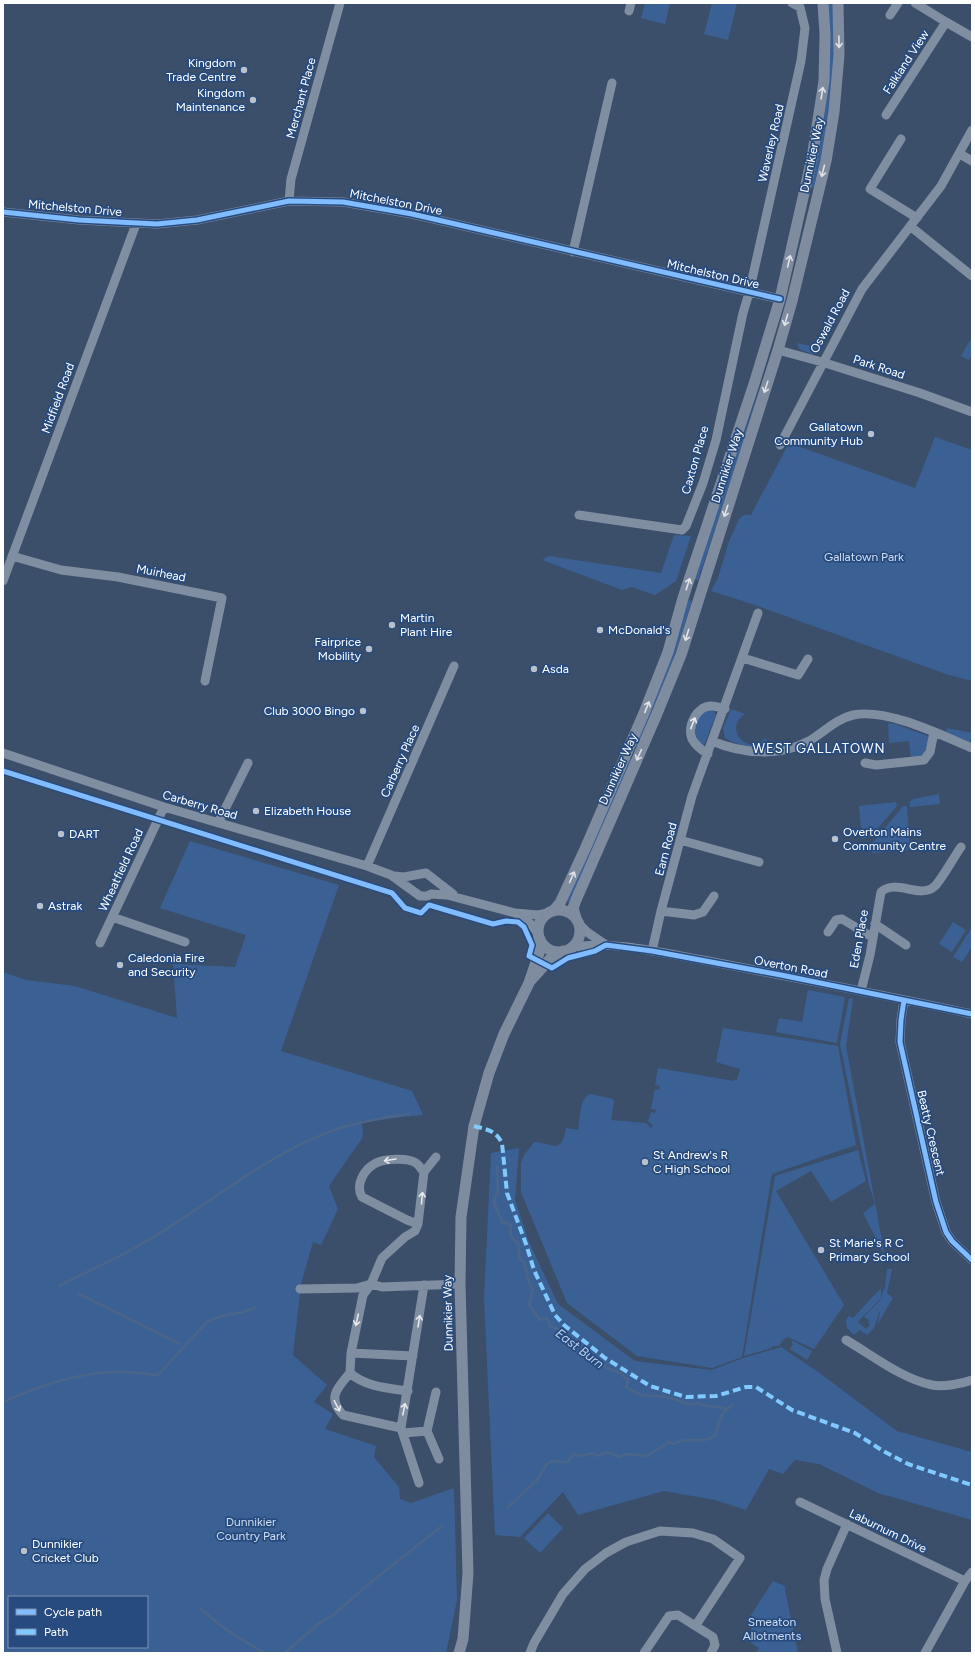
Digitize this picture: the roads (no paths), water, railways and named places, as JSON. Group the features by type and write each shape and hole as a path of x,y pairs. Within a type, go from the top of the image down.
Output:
{"main road":[{"name":"Dunnikier Way","path":"550,912 560,903 569,885 644,713 668,652 683,598 754,384 780,299 812,158 824,81 825,34 823,3"},
{"name":"Dunnikier Way","path":"577,920 573,908 576,900 681,655 778,350 792,301 826,161 834,112 839,55 838,3"},
{"path":"780,299 785,298 789,290 802,255"},
{"path":"754,384 769,352 773,349 778,350"},
{"path":"566,911 577,920 580,934 578,940 566,950 550,949 540,937 540,923 550,912 566,911"},
{"name":"Dunnikier Way","path":"460,1653 463,1639 468,1573 460,1284 461,1217 474,1126 489,1073 504,1034 529,982 539,953 540,937"},
{"name":"Dunnikier Way","path":"529,982 551,958 566,950"}],"street":[{"name":"Merchant Place","path":"289,201 291,179 340,3"},
{"name":"Waverley Road","path":"749,292 801,61 805,28 800,7 792,3"},
{"path":"890,15 898,3"},
{"path":"915,3 972,37"},
{"name":"Falkland View","path":"886,115 946,22"},
{"path":"573,252 612,83"},
{"name":"Oswald Road","path":"780,445 822,362 862,289 941,186 972,130"},
{"path":"901,139 870,189 917,218"},
{"path":"960,154 972,161"},
{"name":"Mitchelston Drive","path":"3,212 79,220 157,224 198,220 289,201 343,202 412,214 780,299"},
{"name":"Midfield Road","path":"3,581 136,224"},
{"path":"910,226 972,276"},
{"name":"Caxton Place","path":"579,515 682,530 686,526 703,483 716,440 743,313 749,292"},
{"name":"Park Road","path":"778,350 822,362 920,393 972,412"},
{"name":"Muirhead","path":"12,556 61,570 118,577 222,598 205,682"},
{"name":"Earn Road","path":"652,951 661,911 692,796 725,709 758,613"},
{"path":"742,658 798,675 808,659"},
{"name":"Carberry Place","path":"367,866 454,666"},
{"path":"708,754 696,745 692,738 690,728 693,721 704,708 711,706 725,709"},
{"path":"712,741 752,752 788,750 809,741 836,722 854,715 867,715 909,722 972,748"},
{"path":"865,763 876,766 924,760 930,752 934,732"},
{"name":"Carberry Road","path":"3,753 164,807 367,866 391,875 404,877 426,873 448,892 515,913 538,915 550,912"},
{"path":"218,823 248,763"},
{"name":"Wheatfield Road","path":"100,943 164,807"},
{"path":"680,840 759,862"},
{"name":"Eden Place","path":"861,991 870,955 881,892 888,888 905,887 921,892 934,887 961,847"},
{"name":"Carberry Road","path":"391,875 422,897 431,894 458,896"},
{"path":"413,892 411,884 416,876"},
{"path":"431,894 435,888 434,880"},
{"path":"661,911 694,916 704,912 714,896"},
{"name":"Carberry Road","path":"515,913 526,919 540,937"},
{"path":"112,917 185,942"},
{"name":"Overton Road","path":"577,920 587,932 606,945"},
{"path":"828,932 836,920 842,920 872,937"},
{"path":"875,924 906,944"},
{"name":"Overton Road","path":"566,950 581,946 606,945 652,951 972,1014"},
{"name":"Beatty Crescent","path":"904,1000 900,1042 936,1202 946,1232 952,1241 972,1260"},
{"path":"427,1431 402,1430 344,1415 339,1411 334,1401 334,1396 340,1385 350,1373 351,1353 363,1295 371,1284 382,1258 405,1237 415,1231 418,1224 424,1172 436,1157"},
{"path":"418,1224 362,1197 358,1192 361,1179 370,1167 377,1162 408,1159 415,1162 424,1172"},
{"path":"300,1289 357,1288 371,1284 382,1287 460,1284"},
{"path":"419,1483 402,1430 424,1285"},
{"path":"846,1340 907,1376 933,1385 962,1383 972,1380"},
{"path":"351,1353 413,1356"},
{"path":"350,1373 358,1380 368,1385 408,1391"},
{"path":"436,1392 427,1431 439,1459"},
{"name":"Laburnum Drive","path":"800,1502 965,1581"},
{"path":"837,1653 825,1599 824,1580 827,1569 847,1524"},
{"path":"530,1653 534,1643 563,1594 585,1569 606,1553 626,1542 660,1532 693,1533 713,1539 740,1558 696,1626"},
{"path":"926,1653 965,1581 972,1572"},
{"path":"644,1653 669,1616 678,1615 713,1637 715,1645 711,1653"}],"waterway":[{"path":"59,1286 119,1257 138,1246 260,1167 312,1139 340,1128 409,1114"},
{"name":"East Burn","path":"497,1167 498,1189 494,1202 502,1222 511,1225 511,1236 518,1243 520,1259 524,1262 529,1283 533,1290 529,1305 540,1320 547,1318 550,1326 560,1330 573,1343 580,1346 591,1358 603,1364 606,1368 620,1373 628,1380 626,1387 641,1395 668,1397 692,1405 697,1403 726,1409"},
{"path":"79,1294 180,1344"},
{"path":"3,1402 43,1386 83,1375 118,1372 158,1375 207,1322 219,1317 243,1312 256,1307"},
{"path":"507,1508 537,1480 547,1464 552,1461 568,1462 574,1454 581,1456 593,1453 597,1456 603,1453 608,1453 619,1457 625,1454 647,1456 669,1442 673,1444 683,1441 709,1439 716,1433 723,1414 732,1405"},
{"path":"285,1653 319,1623 332,1616 370,1583 442,1526"},
{"path":"200,1608 231,1633 265,1653"}],"place":[{"name":"Kingdom Trade Centre","path":"244,70"},
{"name":"Kingdom Maintenance","path":"253,100"},
{"name":"Gallatown Community Hub","path":"871,434"},
{"name":"Martin Plant Hire","path":"392,625"},
{"name":"McDonald's","path":"600,630"},
{"name":"Fairprice Mobility","path":"369,649"},
{"name":"Asda","path":"534,669"},
{"name":"Club 3000 Bingo","path":"363,711"},
{"name":"Elizabeth House","path":"256,811"},
{"name":"DART","path":"61,834"},
{"name":"Overton Mains Community Centre","path":"835,839"},
{"name":"Astrak","path":"40,906"},
{"name":"Caledonia Fire and Security","path":"120,965"},
{"name":"St Andrew's R C High School","path":"645,1162"},
{"name":"St Marie's R C Primary School","path":"821,1250"},
{"name":"Dunnikier Cricket Club","path":"24,1551"}],"district":[{"name":"WEST GALLATOWN","path":"819,748"}],"park label":[{"name":"Gallatown Park","path":"864,557"},
{"name":"Dunnikier Country Park","path":"251,1529"},
{"name":"Smeaton Allotments","path":"772,1629"}]}
